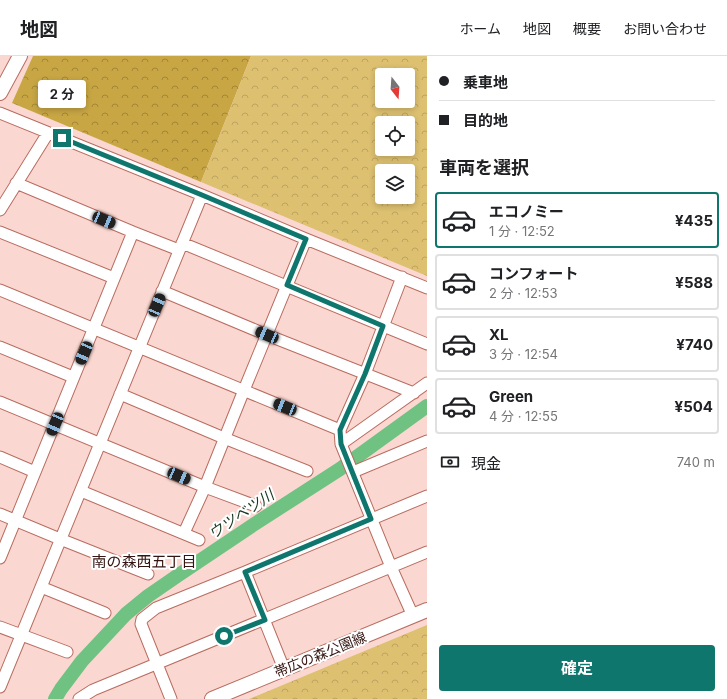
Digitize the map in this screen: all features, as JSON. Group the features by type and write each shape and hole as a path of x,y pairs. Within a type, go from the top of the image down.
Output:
{"main road":[{"path":"0,93 20,56"},
{"name":"帯広の森公園線","path":"212,699 427,610"}],"street":[{"path":"0,113 427,288"},
{"path":"0,210 48,133"},
{"path":"16,183 132,232 180,246 287,285 427,344"},
{"path":"0,687 202,195"},
{"path":"0,232 114,278"},
{"path":"0,558 132,232"},
{"path":"184,533 205,487 306,239"},
{"path":"402,277 365,374 340,430 343,448 371,519 413,616"},
{"path":"0,290 340,430"},
{"path":"162,291 267,335 414,393"},
{"path":"0,347 73,377"},
{"path":"343,448 427,383"},
{"path":"120,394 307,471"},
{"path":"0,402 205,487 256,506"},
{"path":"352,469 427,441"},
{"path":"0,457 35,472"},
{"path":"81,491 199,540"},
{"path":"171,699 141,624 142,619 156,608 427,496"},
{"path":"0,514 148,574"},
{"path":"79,699 93,690 427,552"},
{"path":"245,572 284,669"},
{"path":"41,587 105,613"},
{"path":"0,626 66,652"}],"green space":[{"path":"33,56 251,56 201,182 12,103"},
{"path":"251,56 427,56 427,276 201,182"},
{"path":"427,625 427,699 249,699"}],"waterway":[{"name":"ウツベツ川","path":"55,699 82,661 126,614 148,596 253,525 340,469 427,406"}],"district":[{"name":"南の森西五丁目","path":"144,561"}],"route":[{"path":"62,138 306,239 287,285 383,326 365,374 340,430 341,444 371,519 245,572 265,620 224,636"}]}
